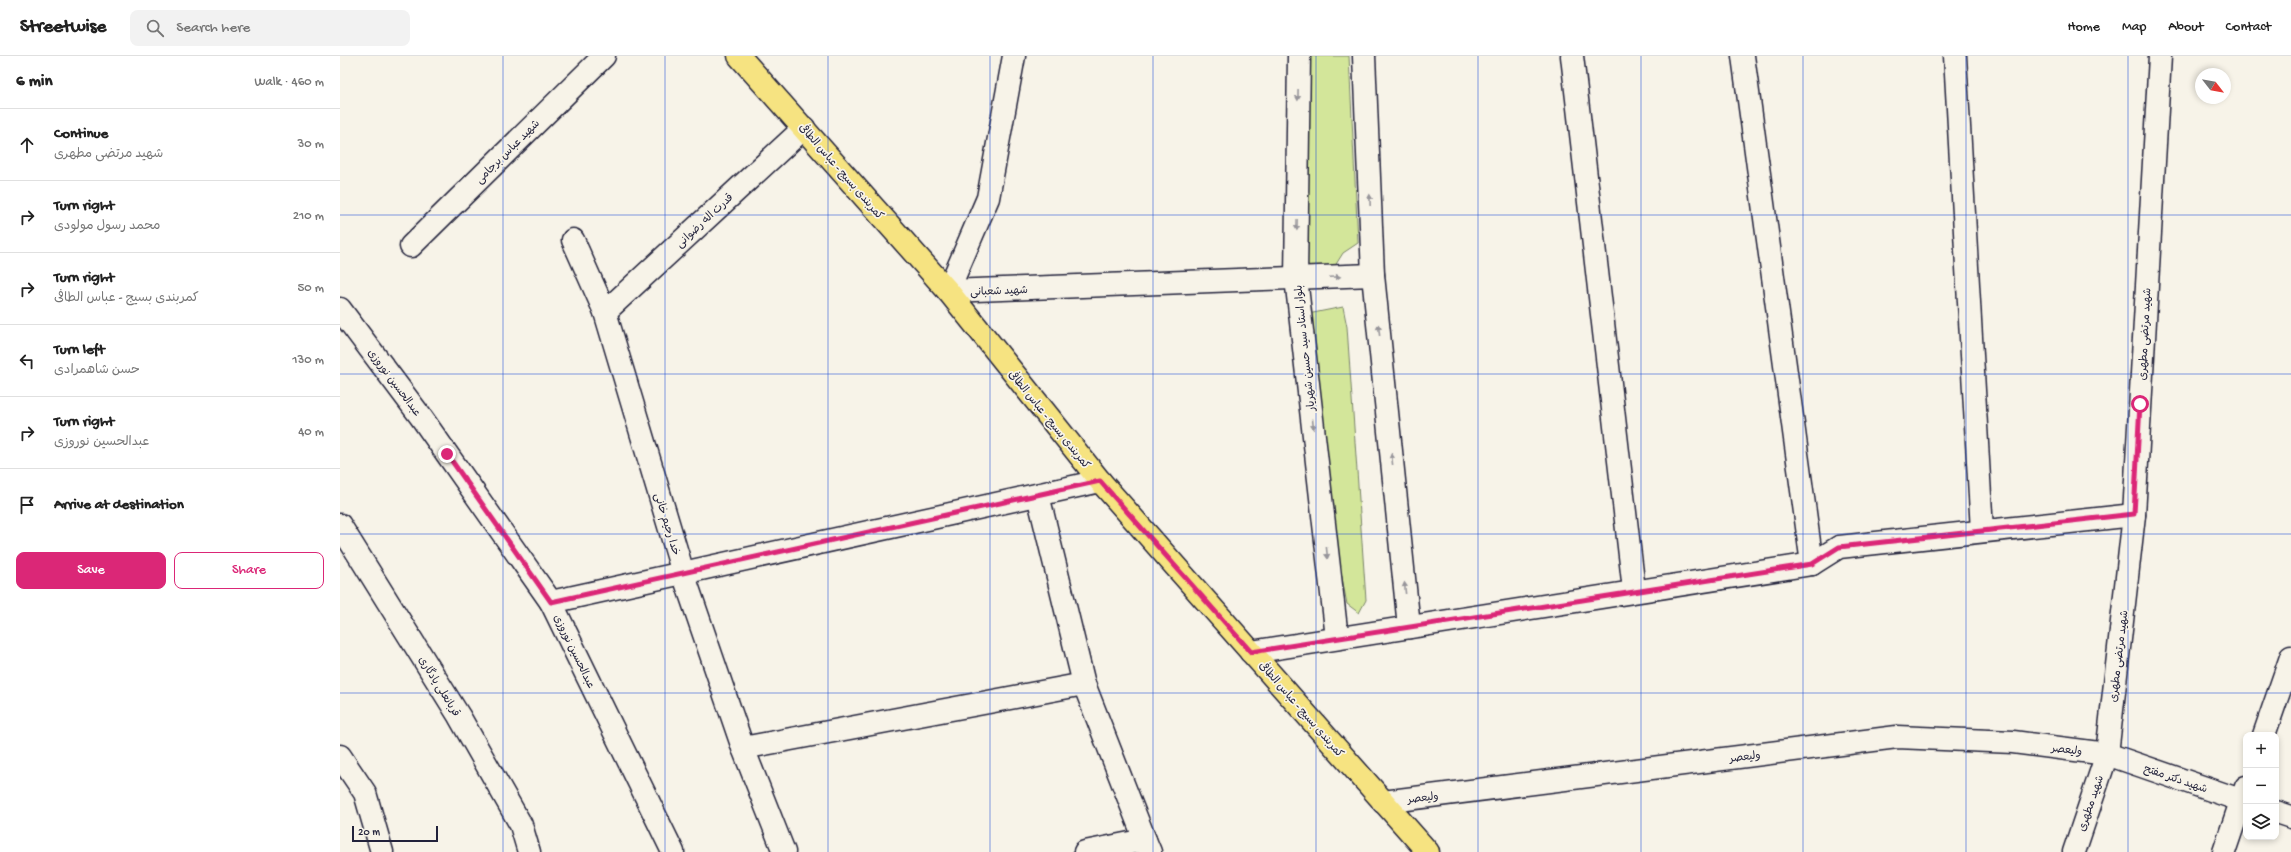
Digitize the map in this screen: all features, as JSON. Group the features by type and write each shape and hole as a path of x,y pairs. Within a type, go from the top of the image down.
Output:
{"main road":[{"name":"کمربندی بسیج - عباس الطافی","path":"739,56 948,291 1100,481 1428,852"}],"street":[{"name":"شهید عباس برجامی","path":"411,246 604,56"},
{"path":"948,291 988,198 1014,56"},
{"name":"بلوار استاد سید حسین شهریار","path":"1299,56 1296,278 1337,638"},
{"path":"1364,56 1373,275 1408,627"},
{"path":"1572,56 1634,590"},
{"path":"1743,56 1812,564"},
{"path":"1954,56 1982,531"},
{"name":"شهید مرتضی مطهری","path":"2107,754 2134,514 2160,56"},
{"name":"قدرت اله رضوانی","path":"604,312 804,128"},
{"name":"خدا رحیم خانی","path":"573,240 604,312 682,573 743,748 784,852"},
{"name":"شهید شعبانی","path":"948,291 1373,275"},
{"name":"عبدالحسین نوروزی","path":"340,309 421,417 551,602 673,852"},
{"path":"551,602 1100,481"},
{"path":"1038,495 1084,684 1147,846 1085,852"},
{"path":"1251,652 1634,590 1812,564 1839,547 2134,514"},
{"name":"قربانعلی یادگاری","path":"340,525 458,716 521,825 529,852"},
{"path":"2265,732 2291,657"},
{"path":"743,748 1084,684"},
{"name":"ولیعصر","path":"1383,802 1897,737 2013,742 2107,754"},
{"name":"شهید دکتر مفتح","path":"2107,754 2243,795"},
{"name":"شهید مطهری","path":"2074,852 2107,754"},
{"path":"340,756 365,793 382,852"},
{"path":"2224,852 2243,801"},
{"path":"2279,813 2291,817"}],"green space":[{"path":"1300,56 1349,56 1358,243 1343,253 1333,269 1312,271 1290,254"},
{"path":"1343,307 1347,327 1366,600 1359,613 1347,604 1327,500 1303,315"}],"route":[{"path":"447,454 551,602 1100,481 1251,652 1634,590 1812,564 1839,547 2134,514 2140,404"}]}
